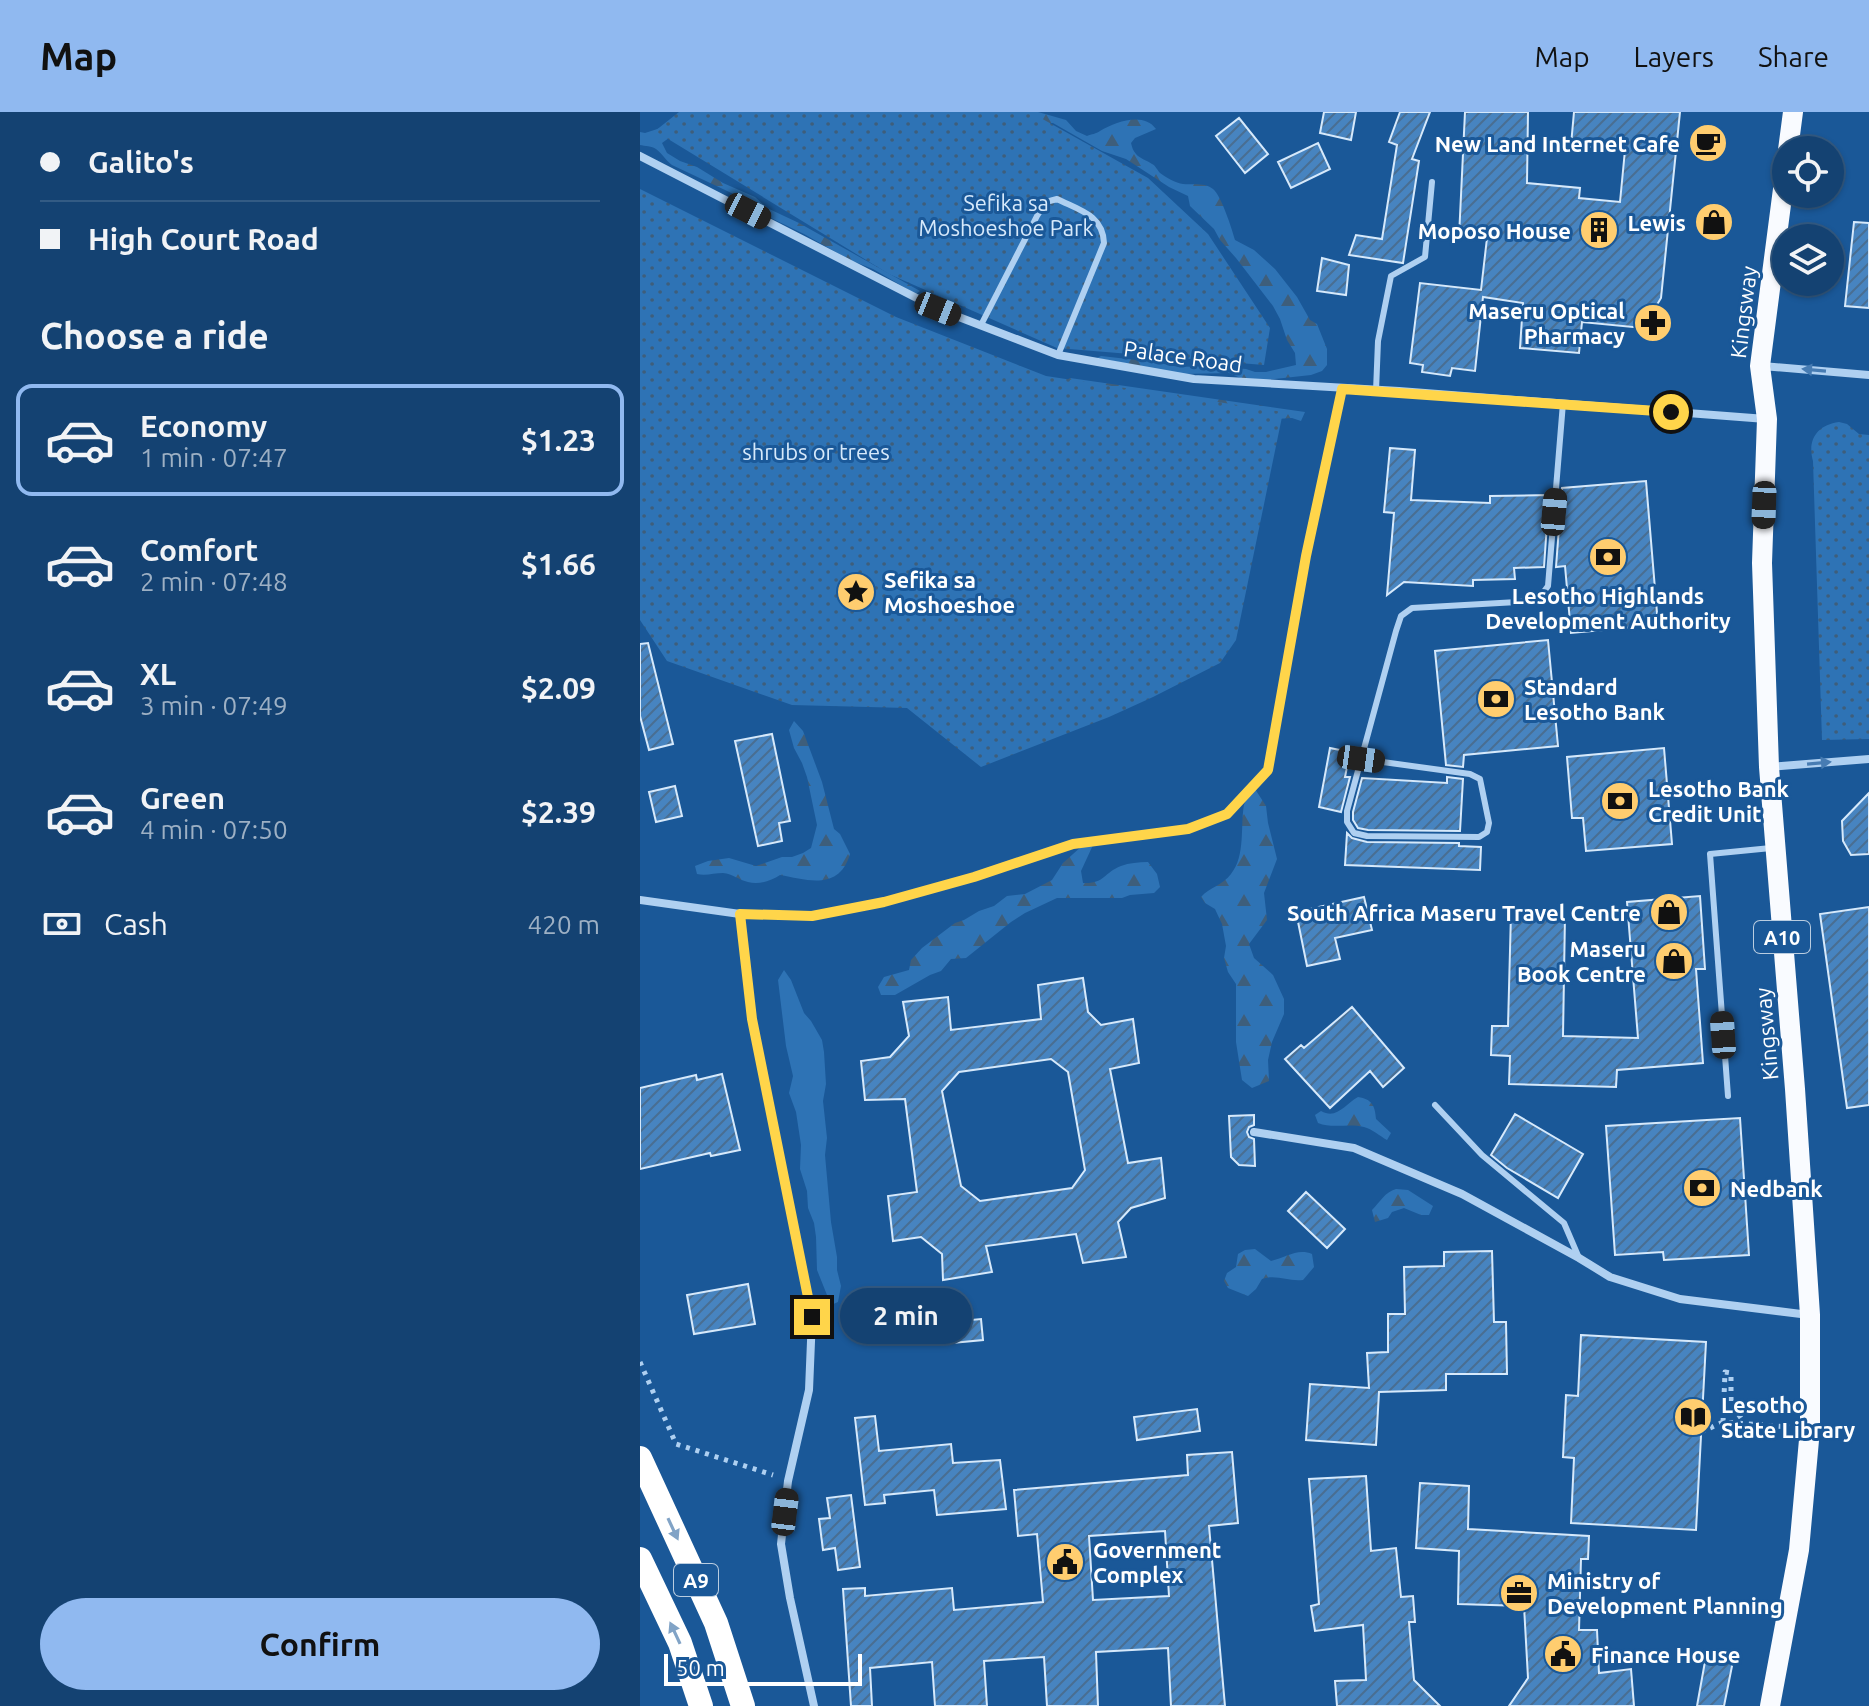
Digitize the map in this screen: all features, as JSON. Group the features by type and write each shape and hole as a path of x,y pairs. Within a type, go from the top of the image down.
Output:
{"highway":[{"name":"A9","path":"640,1458 716,1623 743,1706"},
{"name":"A9","path":"640,1559 680,1643 701,1706"}],"main road":[{"path":"1790,136 1793,112"},
{"name":"Kingsway","path":"1770,1706 1799,1550 1810,1429 1810,1315 1795,1089 1774,848 1762,563 1767,419 1760,366 1781,208"}],"street":[{"name":"Palace Road","path":"640,156 938,309 1058,355 1194,379 1767,419"},
{"path":"1760,366 1869,375"},
{"path":"640,900 740,914 812,916 884,902 974,877 1073,844 1188,829 1227,814 1268,770 1306,556 1342,389"},
{"path":"1769,767 1869,759"},
{"path":"740,914 752,1019 812,1317 809,1390 788,1481 781,1544 814,1706"},
{"path":"1254,1132 1354,1148 1462,1194 1610,1277 1680,1299 1810,1315"}],"lane":[{"path":"1376,391 1378,341 1391,276 1425,257 1432,182"},
{"path":"981,325 1037,216 1046,202 1057,199 1095,218 1104,232 1104,243 1058,355"},
{"path":"1361,759 1470,774 1480,779 1489,823 1487,832 1479,837 1367,836 1354,833 1347,822 1347,811 1361,759 1401,616 1412,608 1537,601 1548,586 1563,403"},
{"path":"1728,1096 1710,854 1774,848"},
{"path":"1435,1105 1482,1155 1564,1223 1579,1258"}],"path":[{"path":"640,1362 676,1444 788,1481"},
{"path":"1723,1422 1725,1372 1731,1373 1731,1403 1743,1422"},
{"path":"1701,1432 1723,1422 1810,1429"}],"green space":[{"name":"Sefika sa Moshoeshoe Park","path":"679,112 1030,112 1148,178 1208,234 1270,328 1264,365 1057,348 889,274 655,131"},
{"path":"991,112 1038,112 1066,120 1076,131 1087,136 1130,120 1151,124 1156,129 1135,138 1131,143 1135,153 1174,181 1210,187 1216,192 1235,240 1254,250 1275,269 1310,320 1317,324 1327,349 1327,365 1322,371 1311,375 1266,380 1243,379 1229,373 1183,374 1097,358 1255,372 1296,365 1295,353 1273,306 1214,229 1190,206 1188,196 1126,159 1102,151 1053,123 1039,124"},
{"path":"679,122 673,135 662,143 667,153 755,197 767,208 920,291 916,294 873,269 850,260 773,219 742,198 672,165 654,148 640,145 640,132"},
{"name":"shrubs or trees","path":"640,189 896,317 1046,376 1283,412 1236,640 1220,663 1109,717 981,767 907,708 792,705 667,661 640,620"},
{"path":"1070,378 1305,412 1301,421 1276,419 1064,382"},
{"path":"1839,422 1847,424 1859,434 1869,435 1869,739 1822,740 1811,446 1820,430"},
{"path":"794,721 803,731 822,782 834,829 850,854 845,866 838,874 821,880 780,875 765,882 752,883 723,873 697,874 695,866 708,861 729,858 756,866 782,857 792,857 811,848 817,825 807,777 789,730"},
{"path":"1255,789 1266,806 1277,859 1264,893 1267,920 1249,944 1254,958 1273,975 1284,999 1284,1014 1272,1042 1268,1060 1269,1081 1252,1088 1242,1080 1236,1042 1236,984 1224,958 1226,946 1222,924 1215,909 1201,897 1228,878 1236,866 1241,849 1244,805"},
{"path":"1093,845 1081,871 1083,883 1100,880 1124,865 1148,862 1157,874 1160,887 1154,893 1122,898 1057,898 1011,922 966,958 951,959 941,971 895,995 881,995 878,987 884,977 909,970 911,960 922,948 955,923 994,906 1007,896 1025,894 1052,880 1063,863 1082,846"},
{"path":"784,970 804,1013 822,1040 824,1052 825,1155 841,1286 838,1302 831,1305 817,1270 814,1223 800,1169 801,1145 796,1112 789,1093 793,1076 778,980"},
{"path":"1358,1097 1372,1104 1376,1119 1391,1133 1387,1140 1364,1127 1318,1123 1315,1115 1321,1111 1332,1114"},
{"path":"1396,1189 1408,1190 1433,1206 1429,1215 1404,1208 1375,1222 1372,1210"},
{"path":"1255,1249 1271,1261 1307,1252 1312,1254 1314,1267 1303,1280 1262,1279 1248,1296 1228,1288 1224,1281 1227,1273 1236,1267 1238,1254"}],"building":[{"path":"1324,112 1356,112 1351,140 1320,133"},
{"path":"1400,112 1430,112 1412,159 1419,161 1403,263 1349,255 1356,235 1382,239 1397,145 1389,142"},
{"path":"1465,112 1528,112 1527,183 1580,188 1579,198 1620,202 1625,150 1571,145 1574,112 1680,112 1661,298 1643,328 1582,322 1579,353 1520,348 1523,303 1483,297 1475,371 1452,368 1450,376 1422,372 1423,365 1410,363 1420,283 1481,290 1487,238 1459,237"},
{"path":"1239,118 1268,154 1245,173 1216,136"},
{"path":"1318,143 1330,169 1291,188 1278,162"},
{"path":"1854,222 1869,223 1869,308 1845,306"},
{"path":"1322,258 1349,265 1346,295 1317,291"},
{"path":"1390,448 1415,450 1411,500 1490,503 1490,496 1549,495 1544,567 1514,568 1515,579 1473,580 1473,586 1404,582 1387,595 1394,513 1384,512"},
{"name":"Lesotho Highlands Development Authority","path":"1646,481 1658,625 1571,633 1565,566 1556,567 1562,488"},
{"name":"Standard Lesotho Bank","path":"1548,640 1558,746 1464,755 1463,767 1446,765 1435,651"},
{"path":"648,643 673,744 649,750 640,716 640,644"},
{"path":"772,734 790,821 779,823 782,841 758,846 735,741"},
{"path":"1330,748 1350,752 1345,777 1350,777 1341,812 1319,807"},
{"name":"Lesotho Bank Credit Unit","path":"1664,748 1672,844 1586,851 1583,818 1572,818 1567,757"},
{"path":"1447,777 1463,779 1460,831 1368,830 1358,828 1353,820 1362,778 1447,783"},
{"path":"675,786 682,816 656,822 649,792"},
{"path":"1869,793 1869,854 1851,855 1843,841 1842,821"},
{"path":"1347,833 1352,838 1367,842 1459,843 1459,846 1481,847 1480,870 1345,865"},
{"path":"1700,896 1705,969 1696,969 1703,1063 1617,1070 1616,1087 1509,1084 1510,1056 1491,1055 1492,1026 1508,1026 1511,913 1565,915 1563,1036 1638,1038 1627,902"},
{"path":"1364,897 1372,930 1335,938 1340,959 1307,966 1296,912"},
{"path":"1869,907 1869,1105 1847,1108 1820,914"},
{"path":"1083,978 1088,1012 1101,1025 1133,1019 1139,1063 1110,1069 1128,1163 1161,1158 1165,1198 1131,1208 1118,1222 1126,1257 1083,1263 1076,1234 986,1246 992,1272 943,1280 942,1254 921,1237 893,1241 888,1196 917,1192 905,1099 865,1100 861,1061 890,1057 909,1036 903,1002 948,997 951,1030 1041,1019 1038,985","holes":["1051,1059 1068,1072 1085,1170 1072,1188 980,1201 961,1186 942,1091 959,1072"]},
{"path":"1352,1007 1404,1068 1383,1087 1370,1071 1330,1108 1285,1059 1301,1045 1304,1048"},
{"path":"722,1074 740,1150 711,1156 710,1153 640,1169 640,1088 696,1075 697,1080"},
{"path":"1515,1114 1583,1154 1558,1198 1491,1155"},
{"path":"1254,1115 1254,1125 1247,1132 1254,1139 1255,1166 1239,1165 1231,1157 1229,1116"},
{"name":"Nedbank","path":"1740,1118 1749,1255 1664,1260 1663,1252 1615,1255 1606,1126"},
{"path":"1306,1192 1345,1229 1327,1248 1288,1211"},
{"path":"1492,1251 1494,1322 1506,1322 1507,1374 1446,1374 1446,1390 1379,1392 1376,1445 1306,1440 1310,1384 1369,1388 1367,1353 1388,1352 1388,1314 1405,1314 1404,1267 1444,1266 1444,1252"},
{"path":"748,1284 755,1324 694,1334 687,1295"},
{"path":"981,1319 983,1340 942,1344 940,1323"},
{"path":"1581,1335 1706,1342 1696,1530 1571,1523 1574,1458 1563,1457 1566,1395 1578,1396"},
{"path":"1197,1409 1200,1431 1137,1440 1134,1417"},
{"path":"875,1416 879,1451 951,1444 953,1463 1000,1460 1006,1509 937,1515 934,1490 884,1495 885,1503 865,1505 855,1418"},
{"name":"Government Complex","path":"1232,1452 1238,1523 1209,1526 1225,1706 1171,1706 1168,1648 1096,1652 1098,1706 1047,1706 1044,1657 984,1661 987,1706 935,1706 932,1662 870,1668 872,1706 851,1706 843,1589 865,1588 865,1596 952,1588 954,1610 1043,1602 1037,1534 1018,1536 1014,1490 1188,1475 1187,1455","holes":["1165,1531 1169,1596 1093,1600 1089,1536"]},
{"path":"1366,1476 1371,1551 1396,1548 1401,1597 1413,1596 1415,1622 1409,1622 1414,1680 1440,1706 1337,1706 1335,1681 1366,1680 1363,1625 1315,1631 1311,1606 1319,1604 1309,1479"},
{"path":"1420,1483 1469,1486 1468,1529 1589,1536 1588,1559 1581,1559 1579,1630 1597,1630 1599,1673 1631,1669 1634,1706 1509,1706 1528,1678 1524,1606 1458,1604 1459,1551 1416,1548"},
{"path":"851,1495 860,1567 838,1570 835,1548 823,1550 819,1519 830,1518 827,1498"},
{"path":"1706,1656 1733,1661 1724,1706 1697,1706"}],"place":[{"name":"New Land Internet Cafe","path":"1708,143"},
{"name":"Lewis","path":"1714,222"},
{"name":"Moposo House","path":"1599,230"},
{"name":"Maseru Optical Pharmacy","path":"1653,323"},
{"name":"Lesotho Highlands Development Authority","path":"1608,557"},
{"name":"Sefika sa Moshoeshoe","path":"856,592"},
{"name":"Standard Lesotho Bank","path":"1496,699"},
{"name":"Lesotho Bank Credit Unit","path":"1620,801"},
{"name":"South Africa Maseru Travel Centre","path":"1669,912"},
{"name":"Maseru Book Centre","path":"1674,961"},
{"name":"Nedbank","path":"1702,1188"},
{"name":"Lesotho State Library","path":"1693,1417"},
{"name":"Government Complex","path":"1065,1562"},
{"name":"Ministry of Development Planning","path":"1519,1593"},
{"name":"Finance House","path":"1563,1654"}],"route":[{"path":"812,1317 752,1019 740,914 812,916 884,902 974,877 1073,844 1188,829 1227,814 1268,770 1306,556 1342,389 1671,412"}]}
